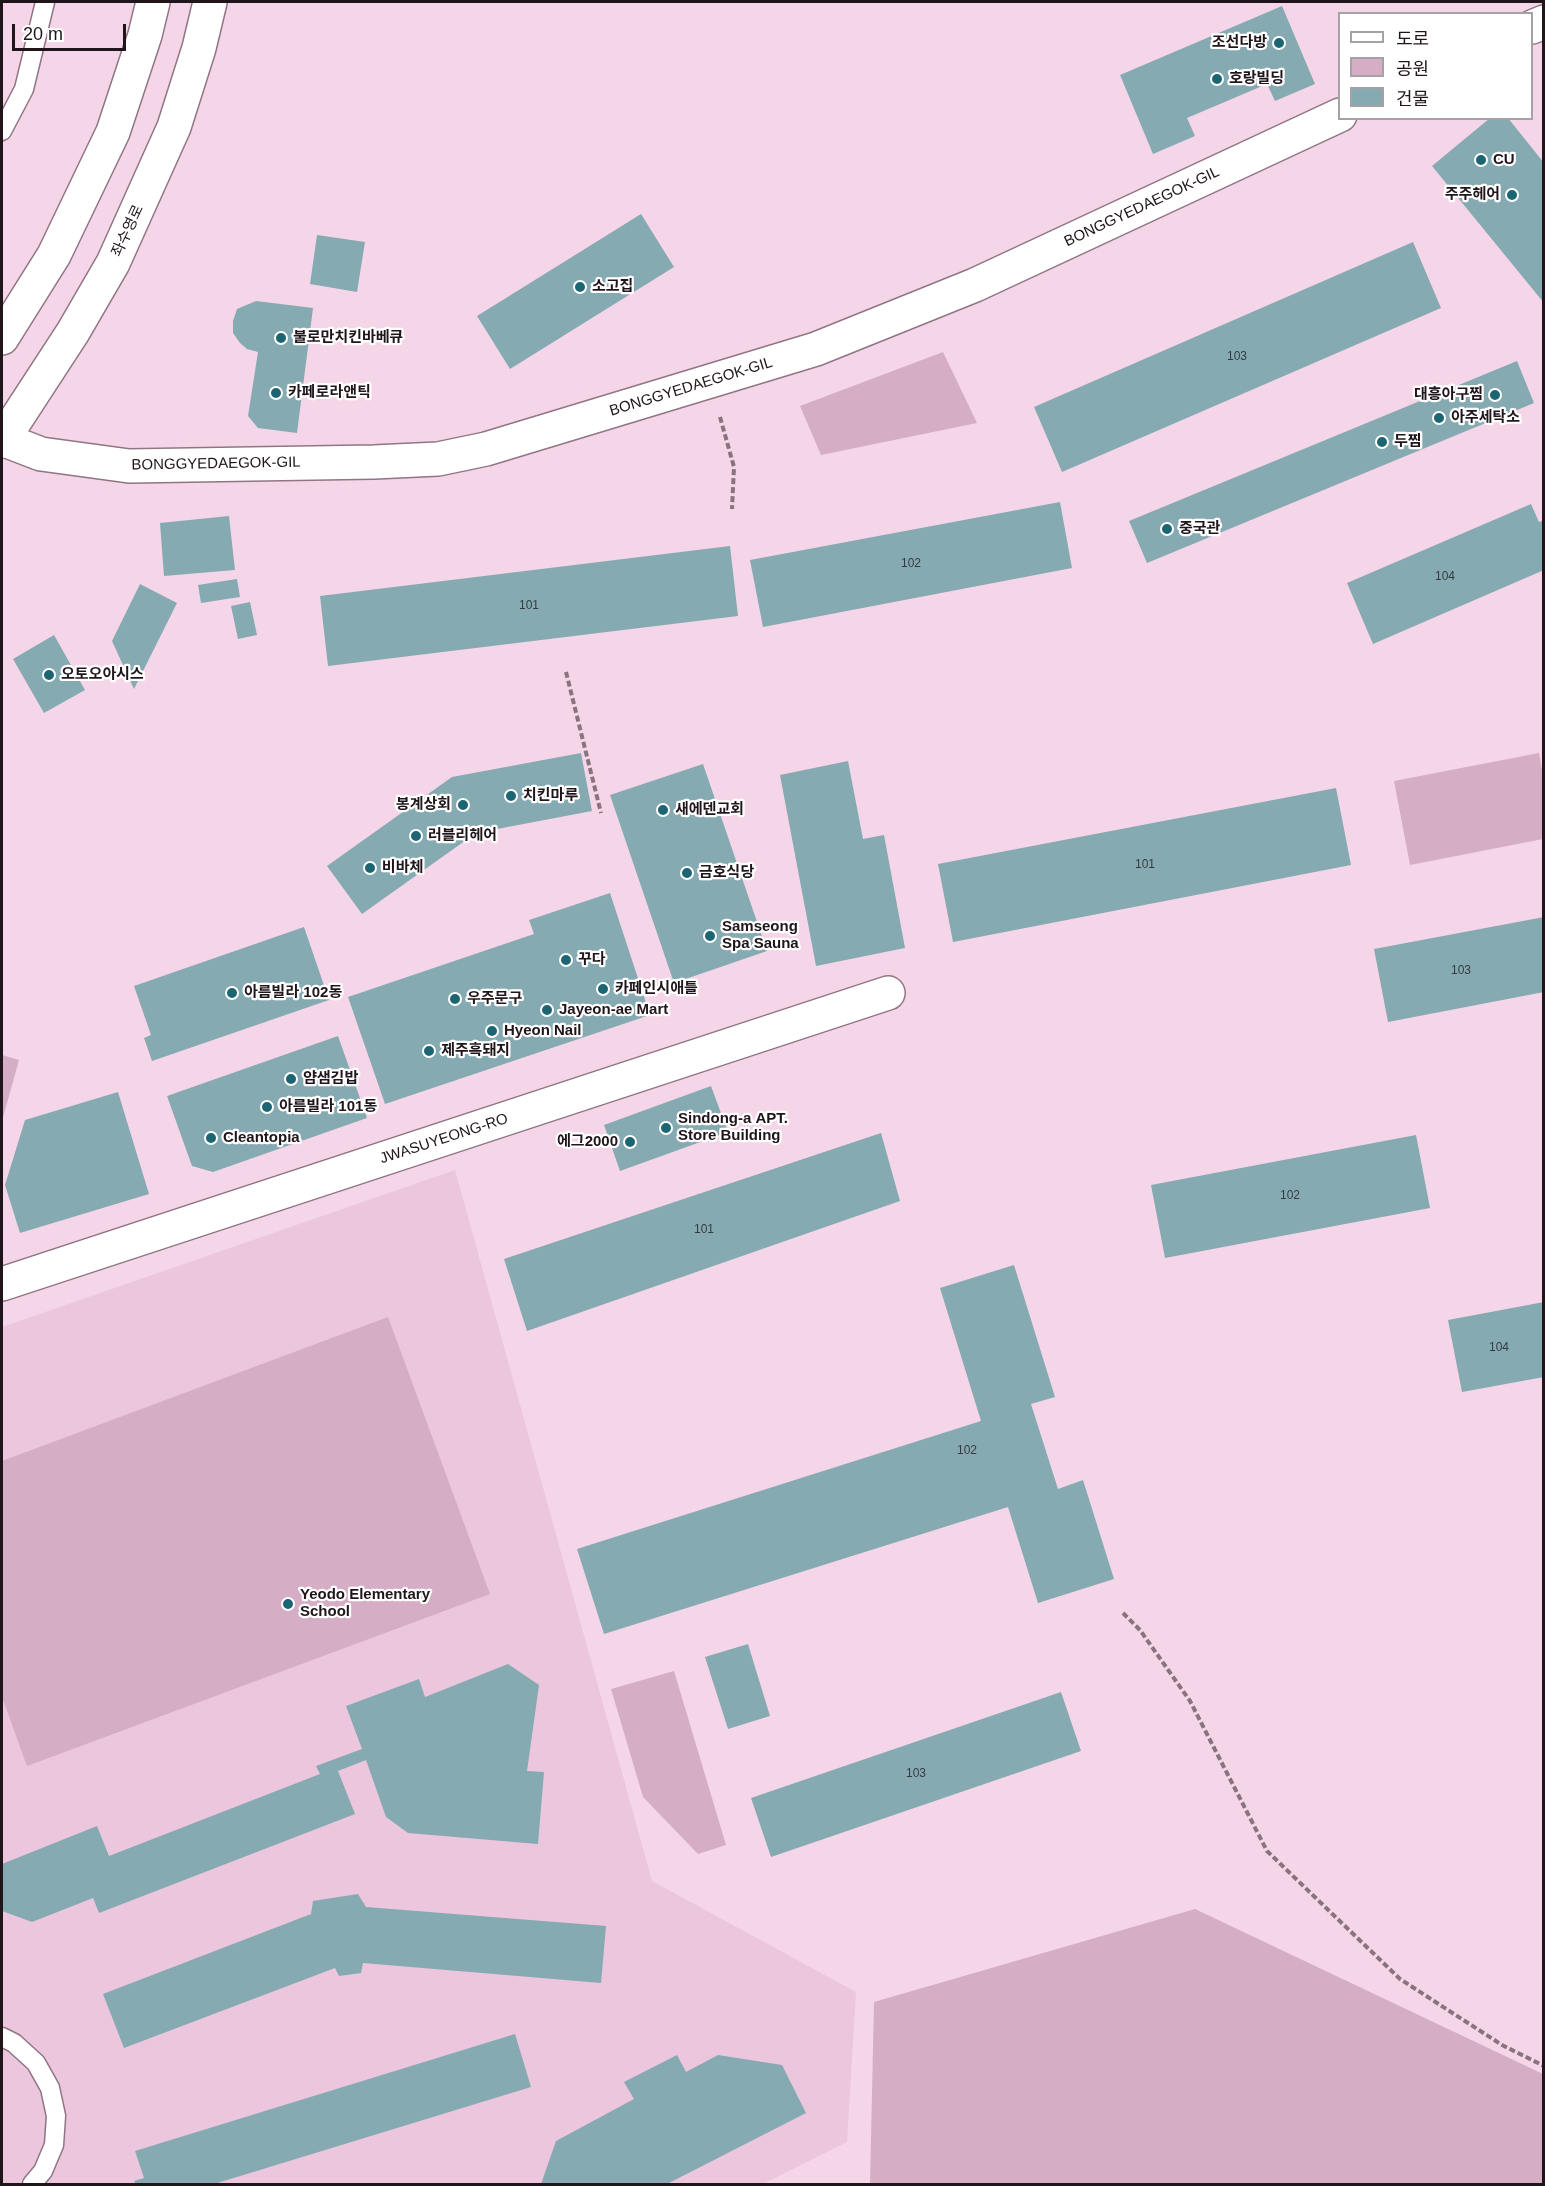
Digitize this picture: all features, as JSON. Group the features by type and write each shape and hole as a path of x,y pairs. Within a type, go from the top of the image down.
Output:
{"street":[{"path":"2,338 54,255 113,132 146,34 153,2"},
{"name":"좌수영로","path":"2,440 73,332 118,253 174,127 199,48 210,2"},
{"name":"BONGGYEDAEGOK-GIL","path":"2,440 41,454 129,466 385,462 438,459 486,449 816,349 975,285 1338,116"},
{"name":"JWASUYEONG-RO","path":"2,1284 888,993"}],"lane":[{"path":"2,131 24,89 45,2"},
{"path":"2,2037 14,2043 36,2063 50,2088 56,2116 54,2145 37,2182"}],"path":[{"path":"719,411 734,467 732,509"},
{"path":"566,672 601,813"},
{"path":"1123,1613 1140,1630 1190,1701 1267,1851 1400,1979 1502,2046 1544,2066"}],"shaded area":[{"name":"Yeodo Elementary School","path":"455,1170 652,1881 856,1992 847,2142 763,2184 2,2184 2,1327"}],"green space":[{"path":"943,352 977,423 821,455 800,406"},
{"path":"1539,753 1543,776 1543,839 1410,865 1394,781"},
{"path":"2,1055 19,1060 2,1121"},
{"path":"388,1317 490,1594 27,1766 2,1697 2,1461"},
{"path":"674,1671 726,1845 698,1854 643,1797 611,1689"},
{"path":"1195,1909 1543,2074 1543,2184 870,2184 874,2002"}],"building":[{"name":"호랑빌딩","path":"1282,6 1315,84 1275,101 1267,84 1187,118 1195,136 1153,154 1120,75"},
{"path":"1488,120 1510,120 1544,163 1544,303 1432,166"},
{"path":"641,214 674,267 510,369 477,316"},
{"path":"317,235 365,242 357,292 310,284"},
{"path":"1413,242 1441,308 1062,472 1034,407"},
{"path":"256,301 313,308 297,433 258,428 248,416 258,352 247,349 240,343 233,333 233,321 237,309"},
{"path":"1517,361 1534,403 1147,563 1129,521"},
{"path":"1060,502 1072,568 763,627 750,560"},
{"path":"1531,504 1539,522 1544,520 1544,570 1373,644 1347,583"},
{"path":"229,516 235,570 164,576 160,523"},
{"path":"730,546 738,616 328,666 320,596"},
{"path":"237,579 240,597 201,603 198,585"},
{"path":"140,584 177,603 134,689 112,641"},
{"path":"250,602 257,635 238,639 231,606"},
{"name":"오토오아시스","path":"54,635 85,690 44,713 13,659"},
{"path":"581,753 592,811 476,833 362,914 327,866 452,777"},
{"path":"848,761 863,839 884,835 905,948 816,966 780,775"},
{"path":"703,764 767,951 674,983 610,795"},
{"path":"1336,788 1351,865 953,942 938,864"},
{"path":"610,893 650,1015 385,1104 348,997 534,934 529,920"},
{"path":"1544,917 1544,992 1388,1022 1374,949"},
{"name":"아름빌라 102동","path":"304,927 329,1000 152,1061 144,1038 151,1035 134,986"},
{"name":"아름빌라 101동","path":"338,1036 367,1118 213,1172 192,1166 167,1096"},
{"name":"Sindong-a APT. Store Building","path":"711,1086 728,1132 620,1171 604,1125"},
{"path":"118,1092 149,1194 20,1233 5,1185 25,1120"},
{"path":"881,1133 900,1201 527,1331 504,1259"},
{"path":"1416,1135 1430,1208 1165,1258 1151,1185"},
{"path":"1014,1265 1055,1397 1031,1404 1058,1489 1083,1480 1114,1579 1038,1603 1008,1507 604,1634 577,1549 981,1421 940,1288"},
{"path":"1544,1302 1544,1377 1462,1392 1448,1320"},
{"path":"748,1644 770,1716 728,1729 705,1657"},
{"path":"508,1664 539,1685 527,1771 544,1772 538,1844 408,1833 386,1817 366,1760 338,1771 355,1814 99,1913 93,1898 32,1922 2,1911 2,1864 97,1826 109,1856 320,1774 316,1766 362,1749 346,1706 419,1679 425,1697"},
{"path":"1061,1692 1081,1751 771,1857 751,1798"},
{"path":"358,1894 366,1907 606,1926 601,1983 363,1963 361,1973 339,1976 335,1968 124,2048 103,1994 311,1914 313,1901"},
{"path":"515,2034 531,2087 214,2184 136,2184 134,2181 144,2178 135,2151"},
{"path":"677,2055 686,2072 718,2055 782,2065 806,2113 667,2184 541,2184 556,2141 634,2099 624,2082"}],"place":[{"name":"조선다방","path":"1279,43"},
{"name":"호랑빌딩","path":"1217,79"},
{"name":"CU","path":"1481,160"},
{"name":"주주헤어","path":"1512,195"},
{"name":"소고집","path":"580,287"},
{"name":"불로만치킨바베큐","path":"281,338"},
{"name":"카페로라앤틱","path":"276,393"},
{"name":"대흥아구찜","path":"1495,395"},
{"name":"아주세탁소","path":"1439,418"},
{"name":"두찜","path":"1382,442"},
{"name":"중국관","path":"1167,529"},
{"name":"오토오아시스","path":"49,675"},
{"name":"치킨마루","path":"511,796"},
{"name":"봉계상회","path":"463,805"},
{"name":"새에덴교회","path":"663,810"},
{"name":"러블리헤어","path":"416,836"},
{"name":"비바체","path":"370,868"},
{"name":"금호식당","path":"687,873"},
{"name":"Samseong Spa Sauna","path":"710,936"},
{"name":"꾸다","path":"566,960"},
{"name":"카페인시애틀","path":"603,989"},
{"name":"아름빌라 102동","path":"232,993"},
{"name":"우주문구","path":"455,999"},
{"name":"Jayeon-ae Mart","path":"547,1010"},
{"name":"Hyeon Nail","path":"492,1031"},
{"name":"제주흑돼지","path":"429,1051"},
{"name":"얌샘김밥","path":"291,1079"},
{"name":"아름빌라 101동","path":"267,1107"},
{"name":"Sindong-a APT. Store Building","path":"666,1128"},
{"name":"Cleantopia","path":"211,1138"},
{"name":"에그2000","path":"630,1142"},
{"name":"Yeodo Elementary School","path":"288,1604"}]}
